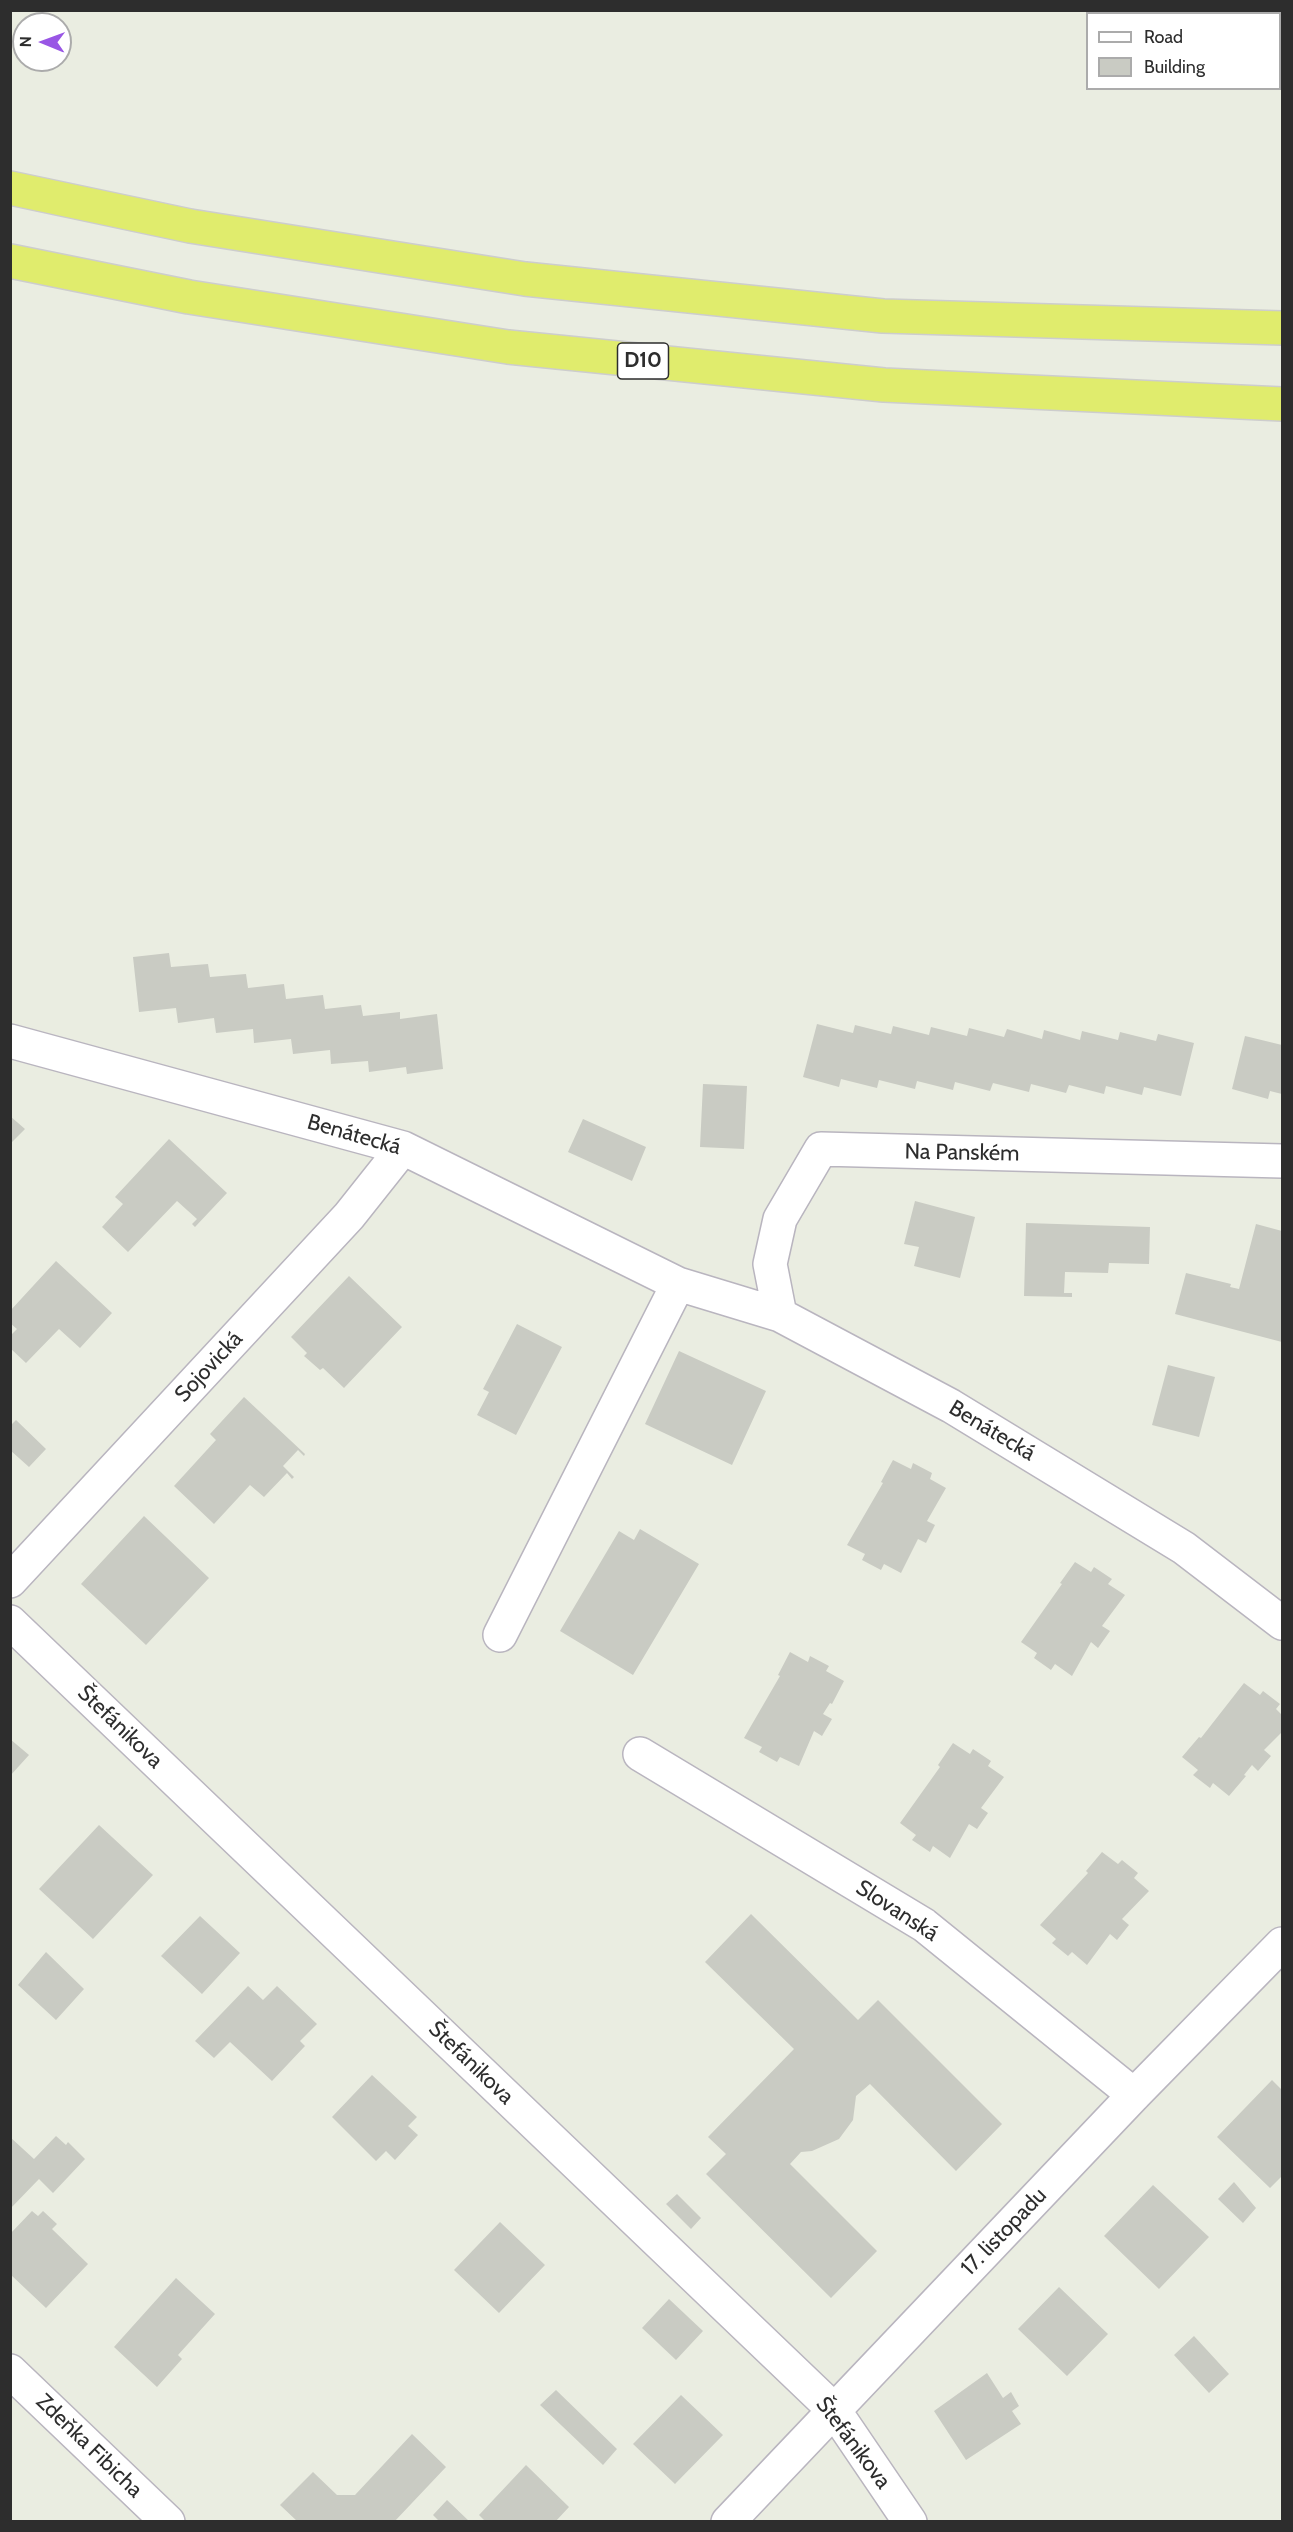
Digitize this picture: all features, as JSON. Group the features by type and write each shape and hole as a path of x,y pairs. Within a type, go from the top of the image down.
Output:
{"highway":[{"path":"10,188 190,226 525,279 884,316 1282,328"},
{"name":"D10","path":"10,261 189,297 508,347 884,385 1282,404"}],"street":[{"name":"Benátecká","path":"10,1041 403,1148 678,1284 780,1315 951,1406 1184,1548 1282,1623"},
{"name":"Sojovická","path":"10,1581 349,1216 403,1148"},
{"name":"Na Panském","path":"780,1315 770,1264 780,1219 821,1149 1282,1161"},
{"path":"500,1635 678,1284"},
{"name":"Štefánikova","path":"10,1622 834,2410 910,2522"},
{"name":"Slovanská","path":"640,1754 924,1925 1134,2095"},
{"name":"17. listopadu","path":"728,2522 1134,2095 1282,1944"},
{"name":"Zdeňka Fibicha","path":"10,2371 168,2522"}],"building":[{"path":"169,953 171,967 208,964 210,977 246,974 248,988 284,984 286,999 323,995 325,1009 361,1005 363,1016 400,1012 400,1019 437,1014 443,1069 407,1074 406,1067 369,1072 368,1061 331,1064 330,1050 293,1054 291,1039 254,1043 253,1029 216,1033 214,1018 178,1023 176,1008 139,1012 133,957"},
{"path":"817,1024 853,1033 855,1025 891,1034 893,1026 929,1035 931,1027 967,1036 969,1028 1004,1037 1007,1029 1042,1039 1044,1030 1080,1040 1082,1031 1118,1040 1120,1032 1156,1041 1158,1034 1194,1043 1181,1096 1144,1087 1142,1095 1106,1086 1104,1094 1069,1085 1066,1093 1031,1084 1029,1092 993,1083 990,1091 955,1082 953,1090 917,1081 915,1089 879,1080 877,1088 841,1079 839,1087 803,1077"},
{"path":"1245,1036 1282,1045 1282,1094 1270,1091 1268,1099 1232,1089"},
{"path":"703,1084 747,1086 744,1149 700,1147"},
{"path":"10,1116 25,1129 10,1144"},
{"path":"583,1119 646,1147 632,1181 568,1152"},
{"path":"169,1139 227,1193 195,1227 192,1224 197,1219 177,1201 128,1252 102,1227 123,1204 115,1197"},
{"path":"915,1201 975,1217 960,1278 914,1266 919,1247 904,1244"},
{"path":"1026,1223 1150,1227 1149,1264 1109,1263 1108,1273 1065,1272 1064,1293 1072,1293 1072,1297 1024,1296"},
{"path":"1256,1224 1282,1231 1282,1342 1175,1314 1186,1273 1231,1284 1230,1287 1239,1289"},
{"path":"56,1261 112,1313 80,1348 59,1329 26,1363 10,1348 10,1336 17,1329 10,1323 10,1311"},
{"path":"349,1276 402,1327 344,1388 323,1368 320,1370 304,1356 307,1353 291,1337"},
{"path":"517,1324 562,1347 516,1435 477,1415 489,1392 483,1389"},
{"path":"679,1351 766,1391 732,1465 645,1424"},
{"path":"1168,1365 1215,1377 1199,1437 1152,1425"},
{"path":"244,1397 305,1454 304,1456 298,1450 283,1466 294,1477 292,1479 287,1473 264,1497 250,1485 214,1524 174,1486 216,1440 210,1434"},
{"path":"16,1420 46,1449 29,1467 10,1450 10,1426"},
{"path":"893,1460 911,1469 913,1463 932,1473 930,1479 946,1488 927,1521 935,1525 926,1543 918,1539 901,1573 884,1564 881,1570 862,1560 865,1554 847,1545 883,1483 881,1482"},
{"path":"144,1516 209,1578 146,1645 81,1584"},
{"path":"640,1529 699,1564 633,1675 560,1631 619,1531 634,1540"},
{"path":"1075,1562 1091,1572 1094,1567 1112,1579 1108,1584 1125,1595 1102,1626 1110,1631 1098,1648 1091,1642 1072,1676 1055,1664 1051,1670 1034,1658 1037,1653 1021,1642"},
{"path":"790,1652 808,1662 810,1656 829,1666 826,1671 844,1681 832,1704 830,1703 823,1714 832,1719 822,1736 814,1731 799,1766 780,1757 777,1762 759,1752 762,1747 744,1738 780,1676 778,1675"},
{"path":"1244,1683 1260,1695 1263,1691 1280,1704 1276,1709 1282,1715 1282,1732 1264,1750 1271,1756 1258,1771 1252,1765 1229,1796 1213,1783 1210,1788 1193,1775 1198,1770 1182,1757 1199,1737 1201,1738"},
{"path":"10,1739 29,1755 10,1776"},
{"path":"953,1743 970,1754 973,1749 991,1761 988,1766 1004,1777 981,1808 988,1813 977,1829 969,1824 950,1858 933,1846 930,1852 912,1840 916,1835 900,1823 940,1767 938,1765"},
{"path":"99,1825 153,1875 93,1939 39,1889"},
{"path":"1102,1852 1118,1864 1122,1860 1138,1873 1134,1878 1149,1891 1122,1919 1129,1925 1117,1940 1110,1934 1087,1965 1072,1952 1068,1956 1052,1943 1056,1939 1040,1925 1088,1873 1086,1871"},
{"path":"751,1914 858,2020 878,2000 1002,2124 956,2171 870,2084 856,2096 853,2120 839,2139 812,2151 801,2152 790,2164 877,2251 831,2298 706,2174 726,2154 708,2137 794,2049 705,1962"},
{"path":"200,1916 240,1953 202,1994 161,1956"},
{"path":"46,1952 84,1989 56,2020 18,1985"},
{"path":"248,1986 263,2000 277,1986 317,2024 300,2041 305,2046 272,2081 230,2042 214,2058 195,2041"},
{"path":"372,2075 417,2117 408,2126 418,2135 395,2160 386,2151 376,2161 332,2117"},
{"path":"1272,2080 1282,2090 1282,2176 1270,2188 1217,2137"},
{"path":"56,2136 66,2145 68,2142 85,2159 53,2193 39,2179 10,2209 10,2137 34,2159"},
{"path":"1234,2182 1256,2208 1243,2223 1218,2199"},
{"path":"1153,2185 1209,2237 1159,2289 1104,2236"},
{"path":"677,2194 701,2218 691,2229 666,2204"},
{"path":"32,2211 38,2216 43,2211 57,2224 52,2229 88,2264 46,2308 10,2274 10,2234"},
{"path":"500,2222 545,2265 499,2313 454,2270"},
{"path":"176,2278 215,2314 178,2355 182,2359 157,2387 114,2347"},
{"path":"1059,2287 1108,2334 1067,2376 1018,2329"},
{"path":"669,2299 703,2331 676,2360 642,2328"},
{"path":"1194,2336 1229,2374 1209,2393 1174,2355"},
{"path":"987,2373 1003,2398 1011,2392 1019,2406 1012,2411 1021,2424 966,2460 934,2411"},
{"path":"556,2390 617,2449 603,2465 540,2405"},
{"path":"681,2395 723,2435 675,2484 633,2444"},
{"path":"412,2434 446,2467 394,2522 298,2522 280,2505 313,2472 337,2495 355,2495"},
{"path":"526,2465 569,2507 555,2522 486,2522 479,2515"},
{"path":"447,2500 470,2522 440,2522 433,2515"}]}
